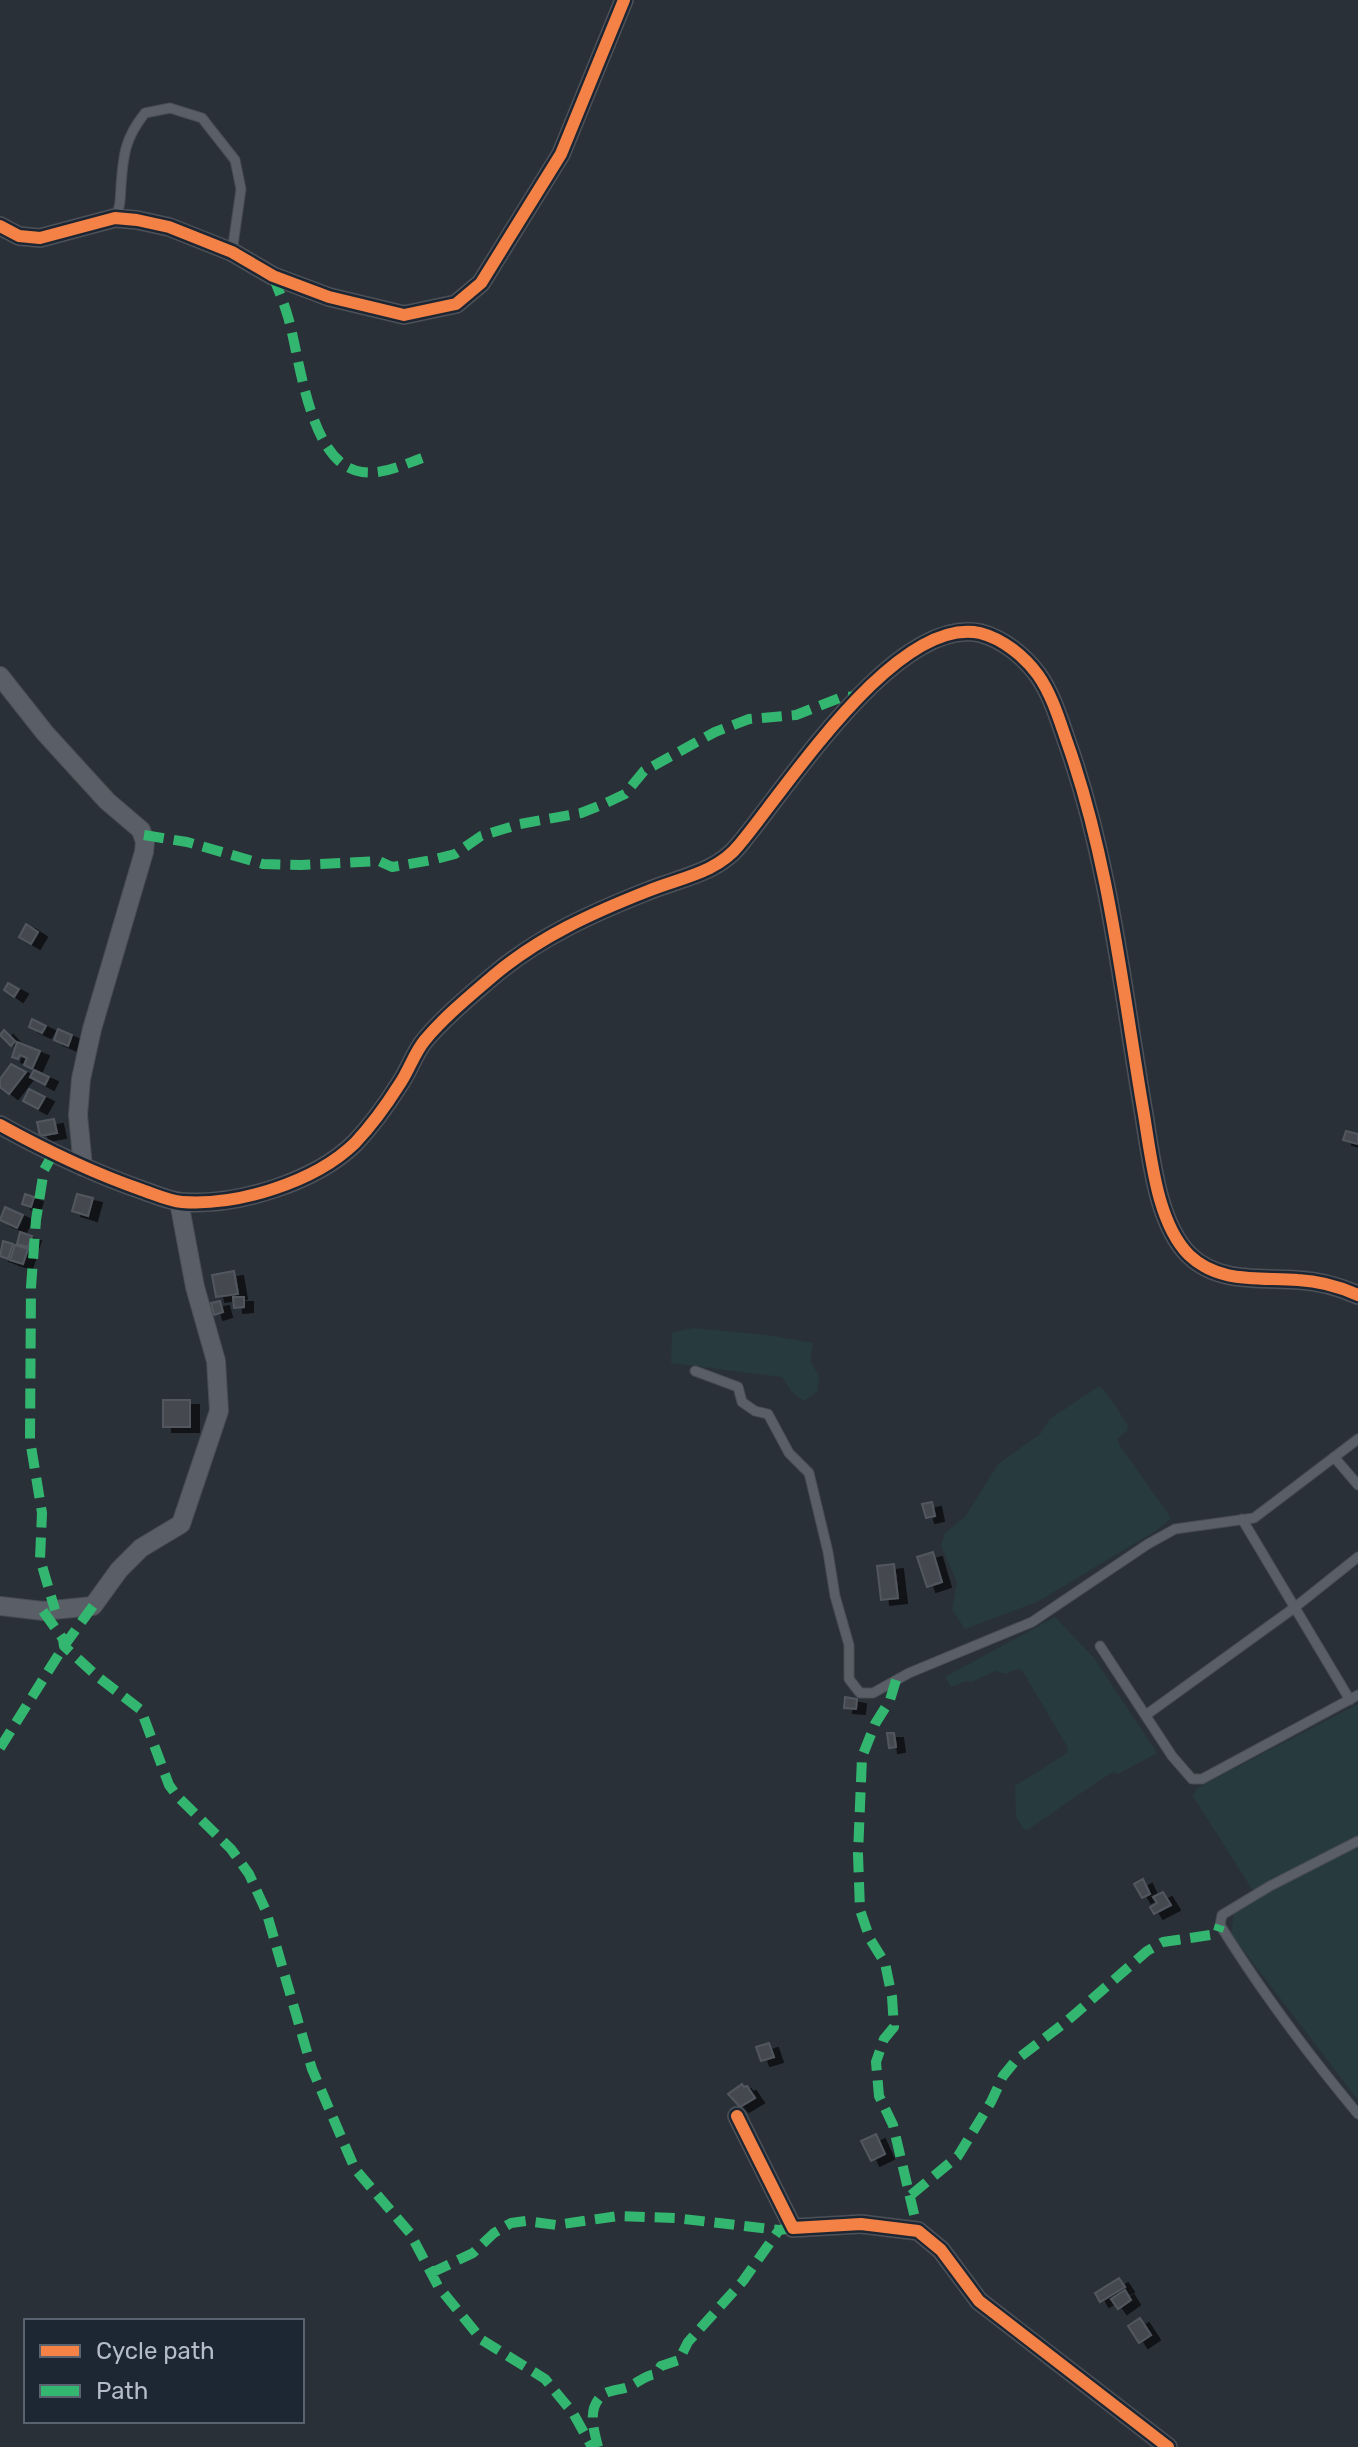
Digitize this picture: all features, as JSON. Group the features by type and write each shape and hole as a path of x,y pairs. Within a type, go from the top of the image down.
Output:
{"street":[{"path":"0,226 19,236 40,238 115,218 169,227 232,252 273,276 329,297 404,315 456,304 481,283 561,154 624,0"},
{"path":"0,1125 83,1167 179,1202 228,1199 270,1191 328,1165 356,1141 383,1107 400,1084 422,1043 507,964 548,936 642,893 724,861 868,687 917,647 944,635 974,632 1008,645 1039,676 1053,701 1078,772 1099,847 1151,1157 1167,1224 1190,1256 1217,1274 1247,1279 1304,1280 1358,1295"},
{"path":"0,676 45,733 107,801 144,835 144,852 92,1029 81,1079 78,1115 83,1167"},
{"path":"0,1606 43,1611 93,1606 119,1570 141,1548 181,1524 219,1411 216,1361 195,1287 179,1202"},
{"path":"737,2116 793,2228 861,2224 918,2231 941,2250 979,2301 1168,2447"}],"lane":[{"path":"115,218 122,205 124,157 130,132 145,113 170,108 202,118 235,160 241,189 232,252"},
{"path":"695,1371 738,1387 742,1402 755,1411 768,1414 789,1453 809,1473 835,1596 849,1645 849,1679 860,1693 873,1693 909,1673 1032,1622 1175,1529 1254,1518 1358,1439"},
{"path":"1334,1457 1358,1485"},
{"path":"1100,1646 1172,1756 1192,1779 1202,1779 1354,1698 1294,1608 1242,1519"},
{"path":"1146,1715 1294,1608 1358,1557"},
{"path":"1358,1841 1270,1886 1222,1915 1220,1925 1274,2006 1358,2114"}],"green space":[{"path":"693,1328 813,1343 810,1361 819,1376 817,1392 804,1401 792,1392 782,1377 671,1363 672,1333"},
{"path":"1099,1386 1128,1425 1127,1431 1117,1439 1120,1446 1171,1518 1157,1530 1037,1602 965,1629 952,1610 957,1582 941,1546 945,1533 965,1517 998,1464 1040,1434 1050,1419"},
{"path":"1055,1617 1094,1658 1157,1753 1118,1774 1113,1772 1027,1830 1023,1829 1016,1816 1015,1786 1067,1753 1068,1748 1022,1670 1006,1674 995,1671 972,1682 951,1687 945,1677"},
{"path":"1358,1704 1358,1835 1253,1891 1193,1796 1197,1788"},
{"path":"1358,1844 1358,2100 1231,1934 1234,1913 1249,1901"}],"building":[{"path":"26,924 38,932 31,944 19,937"},
{"path":"8,983 19,989 14,997 4,990"},
{"path":"32,1019 46,1026 42,1033 29,1027"},
{"path":"58,1029 72,1035 68,1046 54,1040"},
{"path":"4,1030 15,1041 11,1046 0,1035"},
{"path":"17,1042 40,1051 32,1069 24,1065 27,1058 20,1055 18,1059 12,1057"},
{"path":"11,1064 26,1072 9,1094 0,1087 0,1079"},
{"path":"34,1070 49,1077 45,1085 30,1077"},
{"path":"29,1089 45,1097 38,1109 23,1101"},
{"path":"54,1119 57,1133 40,1136 37,1122"},
{"path":"1346,1131 1358,1134 1358,1144 1343,1140"},
{"path":"25,1194 34,1197 31,1207 22,1204"},
{"path":"77,1194 93,1198 88,1216 72,1211"},
{"path":"5,1207 23,1215 17,1228 0,1220"},
{"path":"20,1232 32,1236 28,1247 17,1244"},
{"path":"3,1241 13,1244 8,1259 0,1256"},
{"path":"15,1245 28,1249 23,1264 10,1260"},
{"path":"234,1271 238,1294 216,1297 212,1275"},
{"path":"233,1297 244,1297 244,1307 234,1308"},
{"path":"220,1301 223,1312 214,1315 211,1303"},
{"path":"163,1400 190,1400 190,1427 163,1427"},
{"path":"932,1502 935,1516 926,1518 922,1504"},
{"path":"933,1552 942,1582 927,1587 917,1557"},
{"path":"894,1564 898,1598 881,1600 877,1566"},
{"path":"845,1697 857,1699 856,1709 844,1708"},
{"path":"887,1733 894,1733 896,1747 889,1748"},
{"path":"1143,1879 1150,1894 1142,1898 1134,1884"},
{"path":"1163,1892 1171,1905 1154,1914 1150,1907 1157,1903 1153,1897"},
{"path":"769,2043 774,2057 761,2061 756,2047"},
{"path":"742,2084 755,2098 740,2107 728,2094"},
{"path":"876,2134 885,2154 871,2161 861,2141"},
{"path":"1119,2278 1125,2287 1100,2302 1095,2293"},
{"path":"1125,2290 1131,2300 1118,2309 1111,2299"},
{"path":"1140,2318 1151,2335 1139,2343 1128,2326"}],"marked path":[{"path":"273,276 288,317 310,407 318,430 330,450 344,465 370,473 422,458"},
{"path":"144,835 187,842 263,864 379,861 392,867 432,860 455,854 481,836 520,824 581,813 606,803 625,794 644,771 715,732 749,719 796,715 842,697 860,696"},
{"path":"54,1152 44,1170 36,1220 31,1287 30,1440 42,1513 40,1559 55,1610"},
{"path":"0,1748 93,1606"},
{"path":"43,1611 63,1639 64,1646 141,1710 169,1785 231,1849 249,1874 266,1911 312,2069 355,2169 410,2233 438,2286 482,2340 545,2379 573,2413 592,2447"},
{"path":"896,1680 890,1700 875,1724 862,1757 858,1854 860,1910 870,1939 885,1963 892,1997 894,2027 884,2039 876,2062 879,2096 893,2125 918,2231"},
{"path":"911,2195 958,2156 1003,2076 1016,2060 1067,2021 1147,1951 1163,1942 1217,1934 1220,1925"},
{"path":"431,2273 473,2253 494,2233 511,2223 526,2221 556,2225 618,2216 675,2218 779,2230 793,2228"},
{"path":"598,2447 593,2419 598,2399 656,2374 661,2366 679,2360 688,2342 743,2281 779,2230"}],"cycle path":[{"path":"0,226 19,236 40,238 115,218 137,220 169,227 232,252 273,276 329,297 404,315 456,304 481,283 561,154 624,0"},
{"path":"0,1125 87,1169 177,1201 204,1202 251,1195 274,1189 319,1169 355,1143 394,1092 425,1040 449,1014 493,976 529,949 586,917 720,862 739,845 814,748 879,677 914,651 947,635 980,633 1005,644 1032,668 1051,699 1067,742 1094,832 1104,878 1157,1186 1169,1225 1178,1241 1189,1255 1213,1271 1240,1277 1313,1282 1358,1295"},
{"path":"737,2116 793,2228 861,2224 918,2231 941,2250 979,2301 1168,2447"}]}
